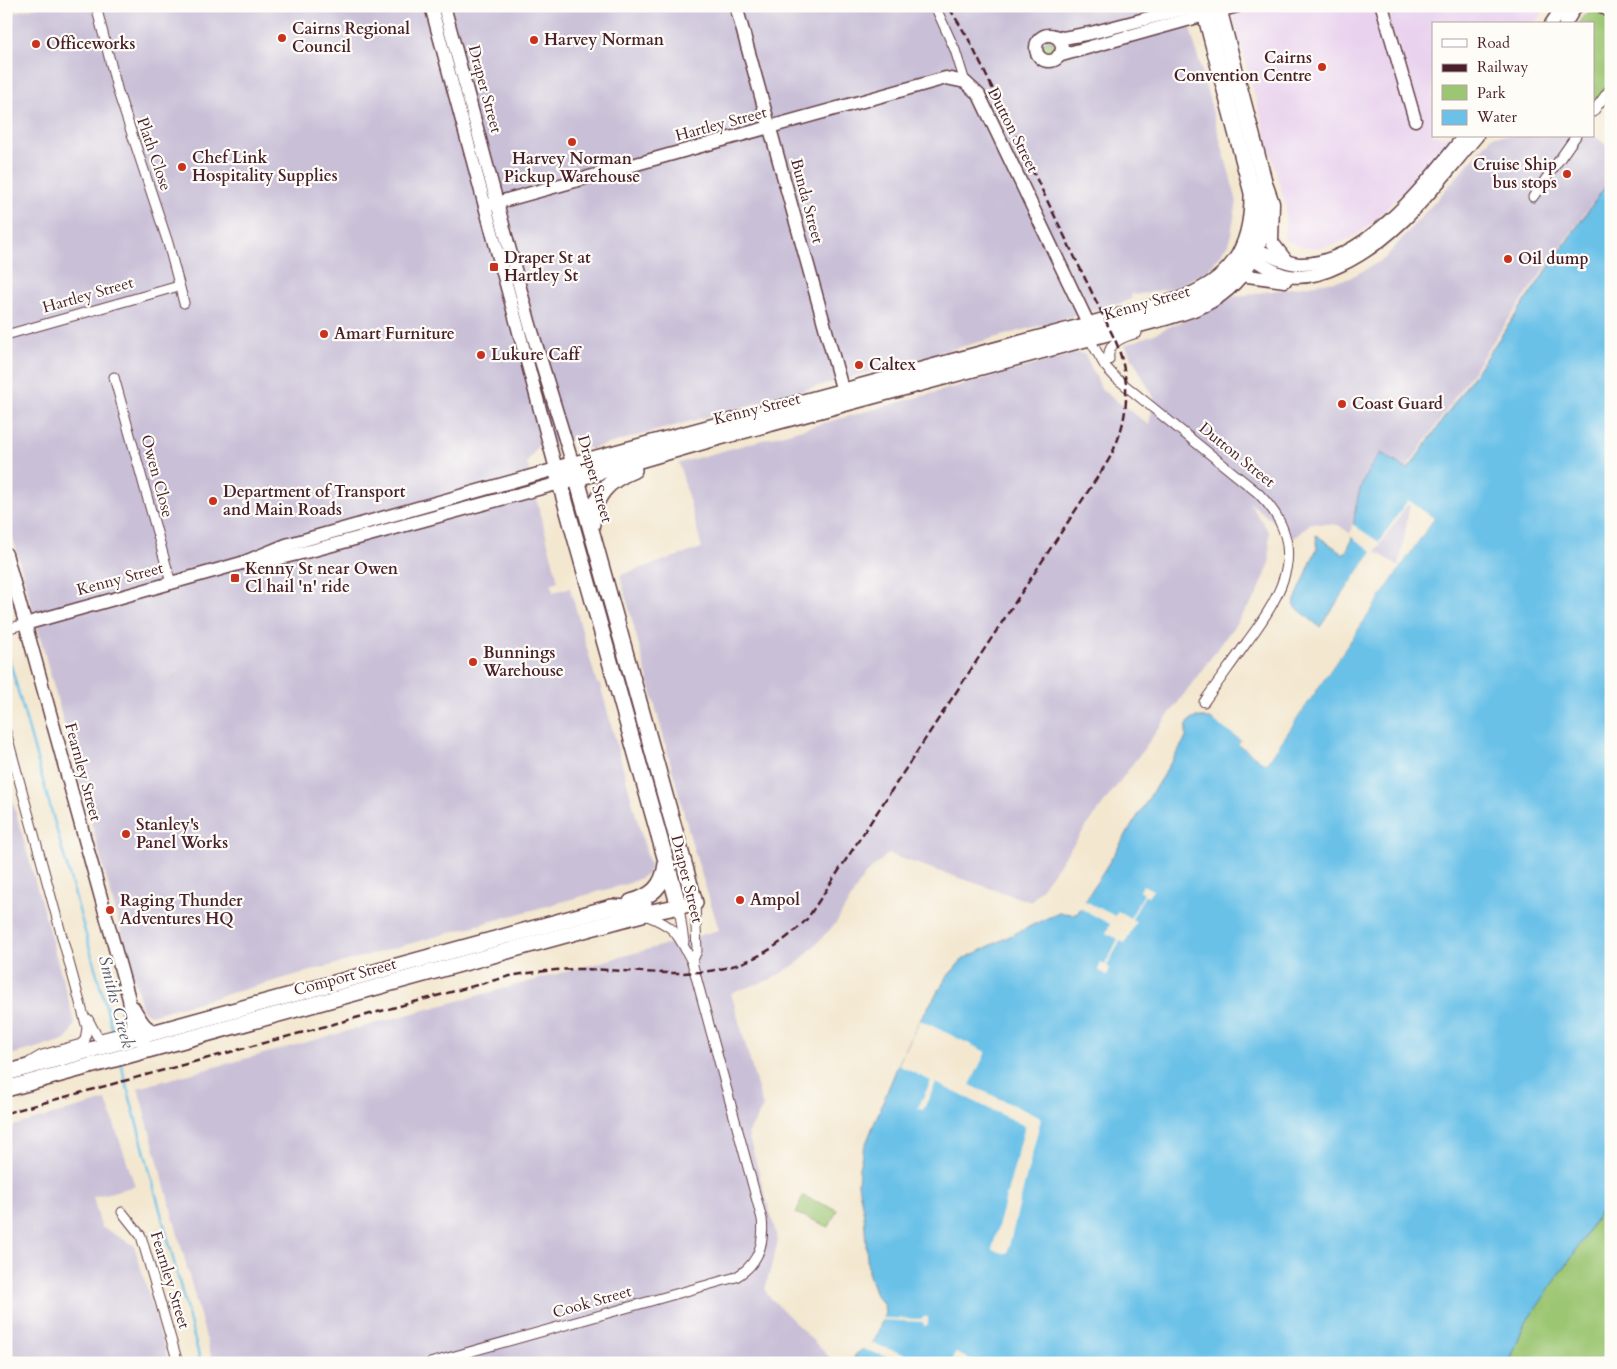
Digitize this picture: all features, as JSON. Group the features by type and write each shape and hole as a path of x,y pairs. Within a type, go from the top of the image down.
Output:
{"highway":[{"path":"1208,9 1264,181 1265,220 1250,252"},
{"path":"1208,9 1252,186 1250,252"},
{"name":"Kenny Street","path":"575,472 1091,333 1167,317 1192,309 1212,299 1240,275 1250,252"},
{"name":"Kenny Street","path":"1091,333 1203,291 1226,274 1250,252"},
{"name":"Kenny Street","path":"558,476 705,441 845,398"},
{"path":"592,529 596,502 602,490 610,481 705,441"},
{"name":"Draper Street","path":"575,472 694,899"},
{"name":"Draper Street","path":"558,476 677,902"},
{"path":"612,908 650,896 661,884 667,863"},
{"name":"Comport Street","path":"6,1073 612,908 629,908 694,899"},
{"name":"Comport Street","path":"6,1089 117,1043 226,1029 642,914 677,902"}],"street":[{"name":"Draper Street","path":"431,6 558,476"},
{"name":"Draper Street","path":"444,6 530,324 575,472"},
{"name":"Bunda Street","path":"736,6 845,398"},
{"name":"Dutton Street","path":"935,6 955,50 965,82 979,95 1110,372 1258,493 1276,511 1285,533 1287,559 1283,582 1276,600 1204,702"},
{"path":"1208,9 1046,60 1037,52 1039,40 1046,35 1063,38 1208,9 1237,6"},
{"path":"1382,6 1415,120"},
{"path":"1547,22 1551,6"},
{"path":"1552,22 1563,6"},
{"path":"1566,22 1576,6"},
{"path":"1602,6 1611,12"},
{"name":"Plath Close","path":"95,9 118,92 168,243 184,303"},
{"path":"1080,35 1086,41 1096,45"},
{"path":"1054,36 1061,45 1058,56"},
{"name":"Hartley Street","path":"485,206 946,78 965,82"},
{"path":"1594,111 1610,89"},
{"path":"1250,252 1292,263 1308,263 1334,256 1372,234 1400,211 1462,138"},
{"path":"1240,275 1294,282 1310,279 1360,255 1391,233 1412,213 1475,138"},
{"path":"1533,197 1575,138"},
{"path":"1264,181 1274,206 1272,242 1281,256 1292,263"},
{"path":"1334,256 1348,256 1391,233"},
{"path":"1250,252 1279,273 1292,276 1309,276 1328,270"},
{"path":"1275,258 1298,268 1322,266 1328,270"},
{"name":"Hartley Street","path":"6,335 179,286"},
{"path":"1109,360 1109,350 1118,340 1152,328 1167,317"},
{"name":"Dutton Street","path":"1091,333 1124,385"},
{"name":"Owen Close","path":"114,377 171,583"},
{"name":"Kenny Street","path":"7,628 242,563 286,544 558,476"},
{"name":"Fearnley Street","path":"6,554 128,999 148,1030 158,1032"},
{"path":"6,732 88,1032 83,1042 39,1056 22,1069"},
{"name":"Draper Street","path":"692,962 697,951 694,899"},
{"name":"Draper Street","path":"677,902 686,950"},
{"name":"Draper Street","path":"642,914 660,920 674,930 680,936 692,962 762,1219 763,1241 756,1259"},
{"name":"Fearnley Street","path":"117,1043 128,999"},
{"path":"84,1012 117,1043"},
{"name":"Fearnley Street","path":"122,1212 141,1236 178,1363"},
{"name":"Cook Street","path":"430,1363 736,1277 756,1259"}],"shaded area":[{"path":"39,6 1184,6 1237,202 1229,244 1208,270 1174,288 1134,295 1132,292 1131,299 1121,303 590,449 585,446 582,436 537,447 527,463 558,581 551,584 553,592 570,588 597,684 600,684 650,866 648,874 630,883 151,1015 143,1011 6,513 6,15"},
{"path":"1230,6 1548,6 1536,22 1432,22 1432,138 1450,138 1424,172 1370,225 1353,237 1336,244 1318,248 1303,247 1284,240 1286,207"},
{"path":"1594,136 1611,148 1611,194 1415,475 1399,567 1338,525 1311,523 1294,538 1249,502 1269,532 1270,563 1257,595 1031,902 888,854 864,876 836,923 799,962 772,979 731,993 763,1107 748,1134 778,1241 765,1289 767,1294 835,1363 213,1363 138,1088 719,930 693,847 620,575 702,548 679,463 1078,353 1085,354 1102,390 1149,425 1154,398 1125,345 1154,334 1233,297 1348,279 1384,259 1491,138 1594,138"},
{"path":"6,777 75,1024 66,1040 6,1056"},
{"path":"106,1100 135,1186 93,1197 101,1227 134,1245 169,1363 6,1363 6,1128"}],"green space":[{"path":"1593,11 1598,14 1602,11 1611,17 1611,80 1594,105 1594,22 1580,22 1585,15"},
{"path":"1049,41 1054,43 1056,48 1054,53 1049,55 1044,53 1042,48 1044,43"},
{"path":"1611,1194 1611,1363 1509,1363 1523,1327 1575,1252"},
{"path":"803,1196 837,1210 829,1227 796,1213"}],"water":[{"path":"1611,178 1611,1194 1575,1252 1523,1327 1509,1363 852,1363 855,1355 875,1340 885,1313 884,1305 876,1295 868,1272 864,1215 858,1184 863,1151 898,1065 920,1020 947,977 963,959 1045,919 1059,913 1077,914 1186,738 1186,728 1189,721 1202,718 1216,722 1241,740 1238,744 1266,764 1434,518 1408,501 1320,627 1293,605 1317,548 1316,535 1344,554 1351,540 1356,504 1361,488 1376,460 1381,453 1408,470"}],"pier":[{"path":"1611,176 1409,467 1499,333"},
{"path":"1408,500 1434,518 1266,764 1238,744 1241,740 1213,721 1214,719 1242,738 1242,743 1265,760 1431,519 1408,504 1320,629 1372,551 1350,536 1352,524 1379,542"},
{"path":"1143,885 1153,890 1149,896 1145,895 1132,919 1136,922 1125,943 1120,941 1107,966 1110,968 1107,975 1098,970 1101,963 1105,965 1118,939 1106,933 1110,924 1078,907 1083,900 1115,916 1118,911 1130,918 1144,894 1140,891"},
{"path":"920,1020 986,1052 970,1085 1041,1118 1007,1254 992,1250 1025,1126 936,1083 923,1110 918,1108 931,1081 898,1065"},
{"path":"923,1317 928,1317 928,1325 924,1326 923,1322 880,1320 881,1318 923,1319"},
{"path":"868,1342 930,1363 905,1363 860,1348"},
{"path":"955,1353 975,1361 974,1363 952,1363"}],"waterway":[{"name":"Smiths Creek","path":"6,648 113,1032"},
{"name":"Smiths Creek","path":"121,1064 201,1363"}],"railway":[{"path":"6,1113 510,976 573,969 674,973 702,972 729,967 755,957 781,942 807,919 1108,461 1115,447 1124,417 1126,387 1121,357 1116,342 968,38 948,6"}],"place":[{"name":"Cairns Regional Council","path":"282,38"},
{"name":"Harvey Norman","path":"534,40"},
{"name":"Officeworks","path":"36,44"},
{"name":"Cairns Convention Centre","path":"1322,67"},
{"name":"Harvey Norman Pickup Warehouse","path":"572,142"},
{"name":"Chef Link Hospitality Supplies","path":"182,167"},
{"name":"Cruise Ship bus stops","path":"1567,174"},
{"name":"Oil dump","path":"1508,259"},
{"name":"Draper St at Hartley St","path":"494,267"},
{"name":"Amart Furniture","path":"324,334"},
{"name":"Lukure Caff","path":"481,355"},
{"name":"Caltex","path":"859,365"},
{"name":"Coast Guard","path":"1342,404"},
{"name":"Department of Transport and Main Roads","path":"213,501"},
{"name":"Kenny St near Owen Cl hail 'n' ride","path":"235,578"},
{"name":"Bunnings Warehouse","path":"473,662"},
{"name":"Stanley's Panel Works","path":"126,834"},
{"name":"Ampol","path":"740,900"},
{"name":"Raging Thunder Adventures HQ","path":"110,910"}]}
